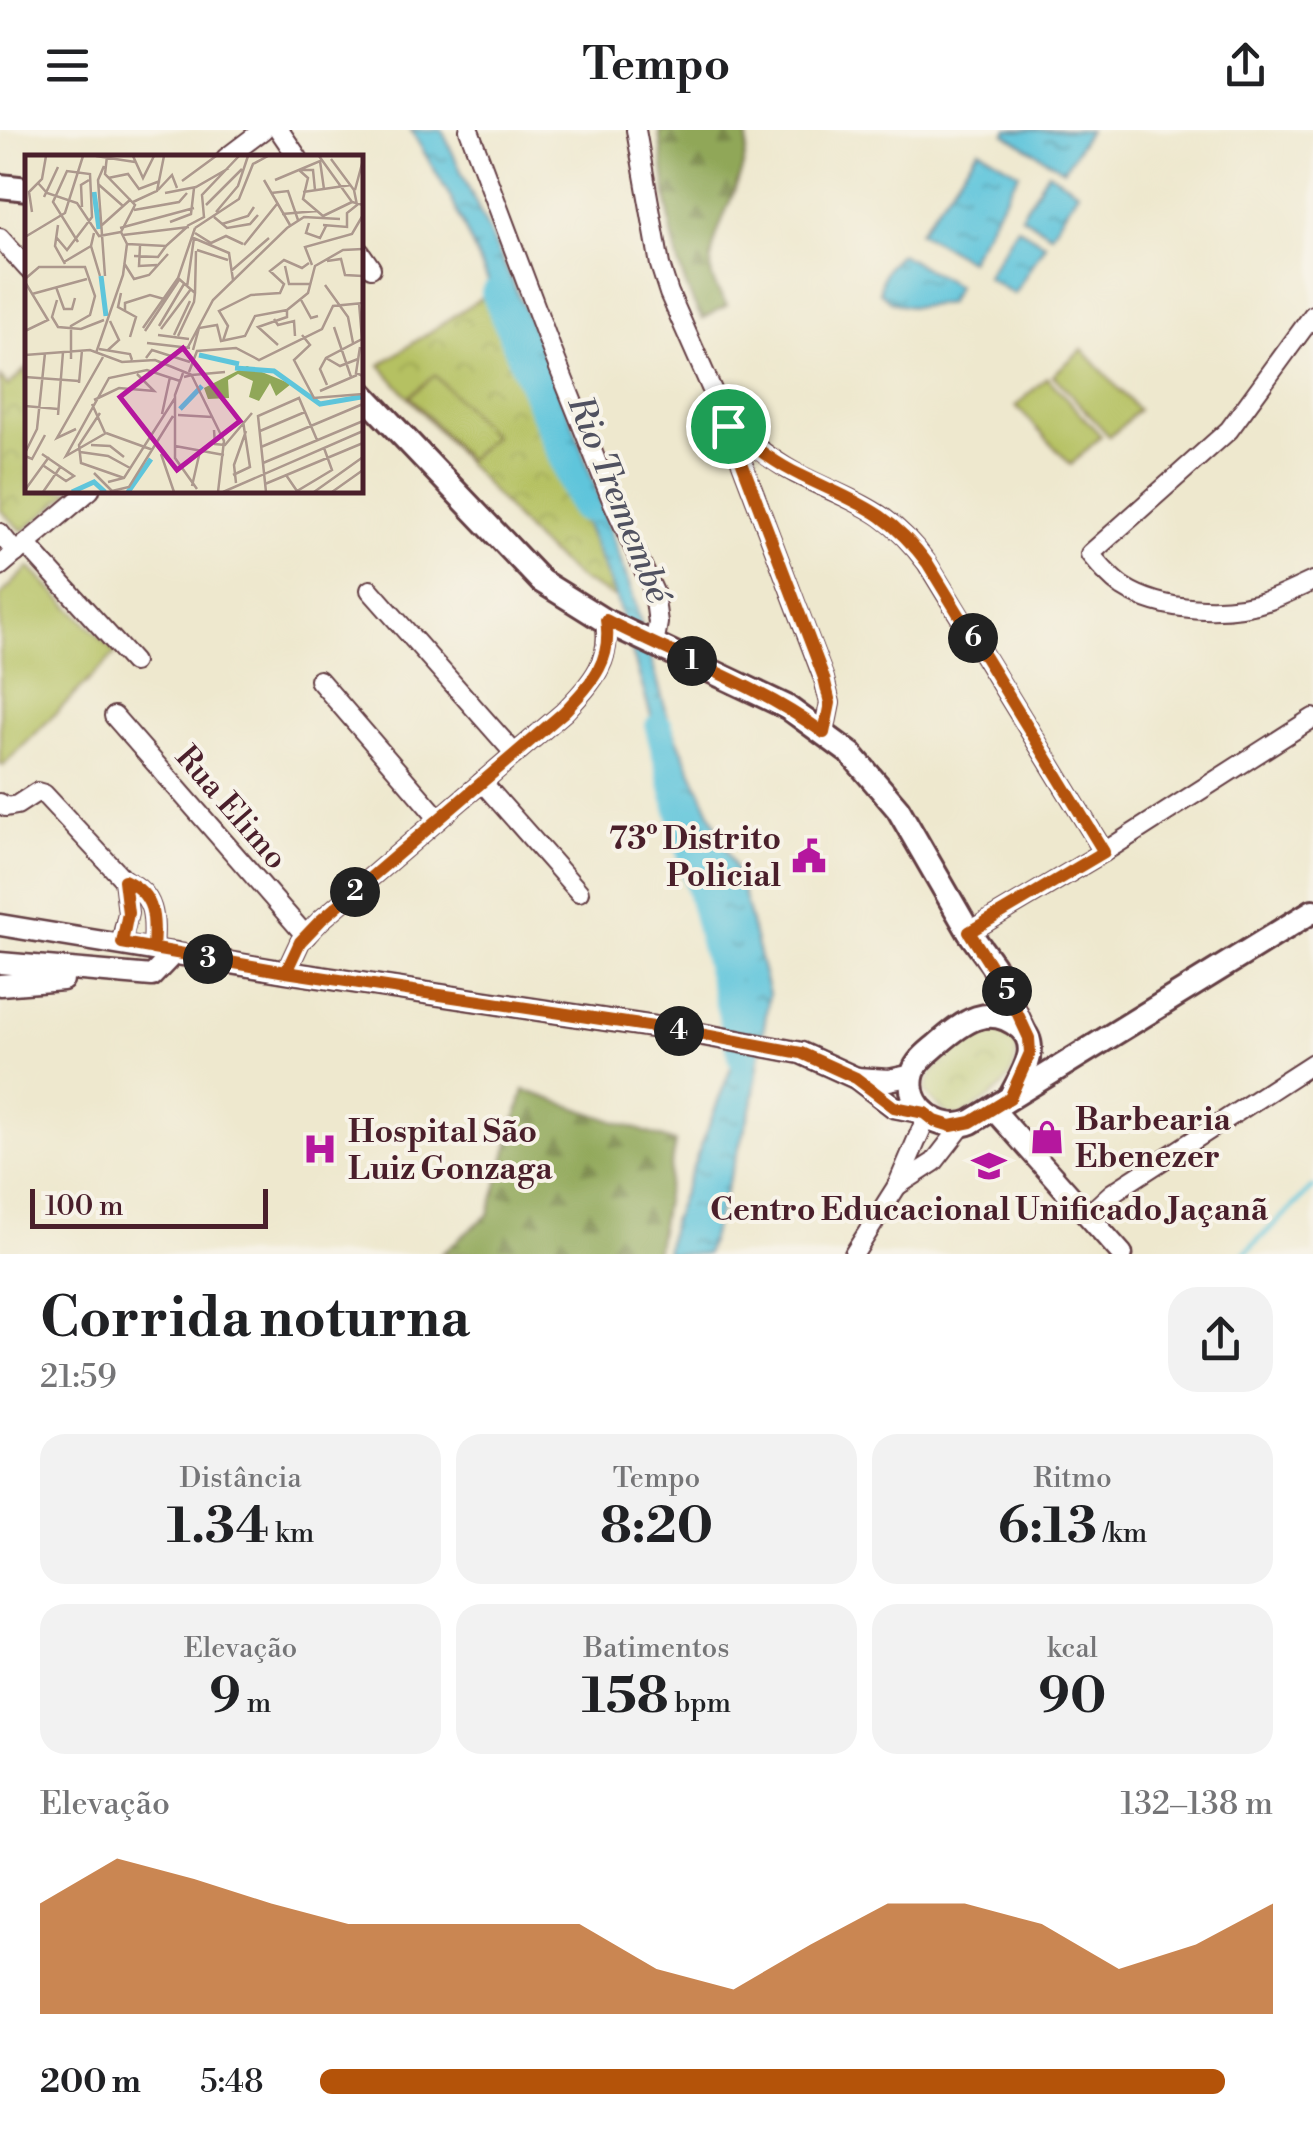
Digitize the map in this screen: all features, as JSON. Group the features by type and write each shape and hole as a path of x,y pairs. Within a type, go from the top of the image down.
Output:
{"main road":[{"path":"0,186 25,189"},
{"path":"362,393 526,568 558,593 652,644 788,706 851,754 898,809 972,937 993,965 1027,1035 1028,1062 1001,1104"},
{"path":"1084,1050 1053,1048 1006,1019 985,1015 965,1021 920,1060 912,1087 926,1115 943,1124 962,1126 1313,911"},
{"path":"972,937 987,986 985,1015"}],"street":[{"path":"230,155 263,130"},
{"path":"279,130 296,155"},
{"path":"469,130 611,498 654,592 658,624 652,644"},
{"path":"636,130 657,249 669,293 728,426 824,678 830,703 824,733"},
{"path":"0,238 25,266"},
{"path":"1313,315 1229,430 1090,554 1126,588 1154,600 1189,607 1235,608 1268,601 1313,581"},
{"path":"728,426 780,465 863,504 908,536 1104,852"},
{"path":"0,566 88,492"},
{"path":"0,533 21,548 133,662"},
{"path":"370,590 515,754"},
{"path":"286,972 306,936 564,712 596,674 609,641 606,620"},
{"path":"319,680 439,819"},
{"name":"Rua Elimo","path":"114,716 306,936"},
{"path":"972,937 1313,718"},
{"path":"482,782 579,892"},
{"path":"0,803 6,807 17,805 36,792 44,794 124,880 140,887 155,920 153,949"},
{"path":"122,943 128,913 124,880"},
{"path":"0,925 801,1053 856,1078 894,1107 926,1115 897,1186 854,1254"},
{"path":"0,963 152,976 174,952"},
{"path":"0,984 63,980 73,972"},
{"path":"1089,1214 1112,1193 1313,1063"},
{"path":"856,1078 890,1080 913,1075"},
{"path":"1001,1104 1122,1254"},
{"path":"897,1186 934,1162 962,1126"}],"green space":[{"path":"659,130 747,130 742,168 711,260 713,281 727,305 702,319 676,251"},
{"path":"493,290 555,430 585,522 616,598 578,578 536,541 380,365"},
{"path":"1082,349 1138,410 1110,437 1053,375"},
{"path":"25,370 25,492 71,492 23,531 0,510 0,377 8,386"},
{"path":"435,375 493,437 467,460 410,396"},
{"path":"1047,377 1101,436 1071,465 1016,406"},
{"path":"29,567 116,653 3,766 0,596"},
{"path":"997,1031 1009,1034 1016,1044 1016,1058 1007,1080 991,1097 959,1117 945,1113 925,1092 935,1070 963,1044"},
{"path":"524,1090 675,1142 656,1254 441,1254 489,1214"}],"water":[{"path":"411,130 442,130 527,314 572,421 633,596 668,718 740,880 769,994 752,1105 706,1254 666,1254 671,1224 734,1060 733,975 700,844 656,732 616,598 585,522 555,430 451,198"},
{"path":"1008,130 1089,130 1064,170 1005,134"},
{"path":"979,149 1019,173 969,260 919,232"},
{"path":"1048,172 1078,191 1051,234 1021,216"},
{"path":"1017,227 1045,244 1014,294 986,277"},
{"path":"900,254 957,286 948,303 903,306 880,292 886,271"}],"waterway":[{"name":"Rio Tremembé","path":"495,293 583,508"},
{"name":"Rio Tremembé","path":"659,727 743,1059"},
{"path":"1244,1254 1313,1187"}],"place":[{"name":"73º Distrito Policial","path":"809,856"},
{"name":"Barbearia Ebenezer","path":"1047,1137"},
{"name":"Hospital São Luiz Gonzaga","path":"320,1149"},
{"name":"Centro Educacional Unificado Jaçanã","path":"989,1166"}],"route":[{"path":"728,426 780,465 863,504 908,536 1104,852 969,932 993,965 1029,1038 1028,1062 1010,1098 971,1122 951,1126 925,1113 894,1107 856,1078 801,1053 694,1033 286,972 174,952 153,949 122,943 128,913 124,880 140,887 150,904 155,920 153,949 286,972 300,942 321,920 564,712 584,690 605,657 609,641 606,620 788,706 824,733 830,703 824,678 728,426"}]}
